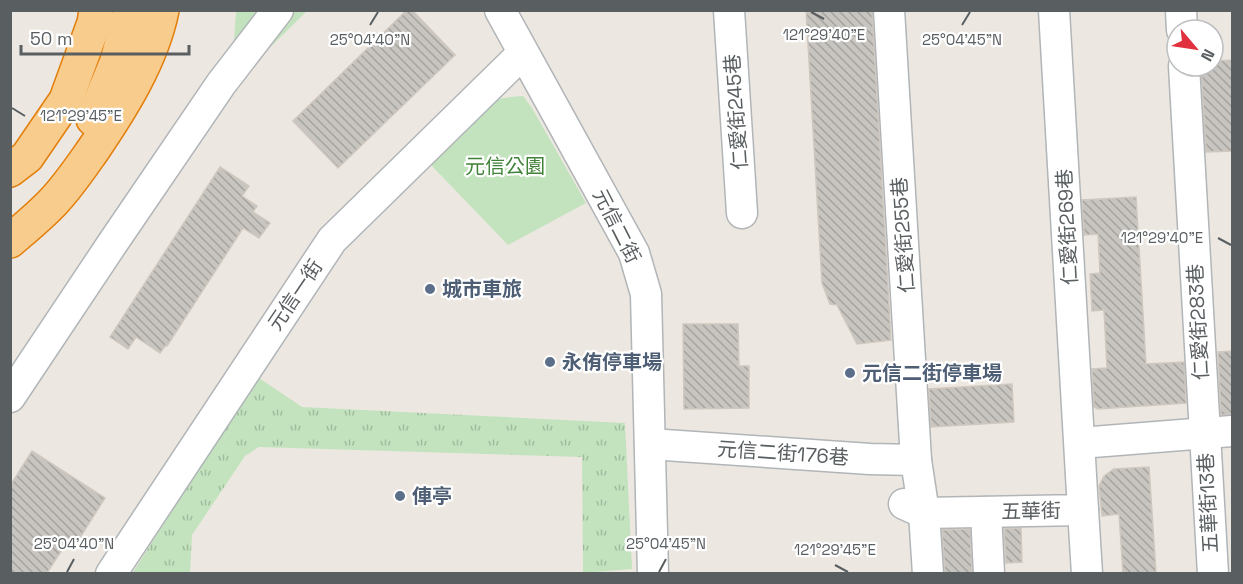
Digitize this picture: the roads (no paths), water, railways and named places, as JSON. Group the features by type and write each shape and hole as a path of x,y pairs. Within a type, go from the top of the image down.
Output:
{"highway":[{"path":"10,170 27,156 66,100 94,23 96,10"},
{"path":"18,235 68,169 96,114 117,61 130,10"},
{"path":"18,235 55,200 118,114 141,69 159,24 162,10"}],"street":[{"path":"10,397 221,84 278,10"},
{"name":"元信二街","path":"500,10 634,253 646,294 653,573"},
{"name":"仁愛街245巷","path":"729,10 742,213"},
{"name":"仁愛街255巷","path":"889,10 916,460 914,508"},
{"name":"仁愛街269巷","path":"1054,10 1080,443"},
{"name":"元信一街","path":"111,573 332,240 523,53"},
{"name":"仁愛街283巷","path":"1185,78 1218,432"},
{"path":"1080,443 1218,432"},
{"name":"五華街13巷","path":"1213,573 1218,432"},
{"name":"五華街","path":"914,508 986,512 1083,510 1080,443"},
{"name":"元信二街176巷","path":"650,444 916,460"},
{"path":"908,573 914,508"},
{"path":"914,508 928,573"},
{"path":"1083,510 1087,573"},
{"path":"986,512 989,573"}],"place":[{"name":"城市車旅","path":"430,289"},
{"name":"永侑停車場","path":"550,362"},
{"name":"元信二街停車場","path":"850,373"},
{"name":"俥亭","path":"400,496"}],"park label":[{"name":"元信公園","path":"505,166"}]}
